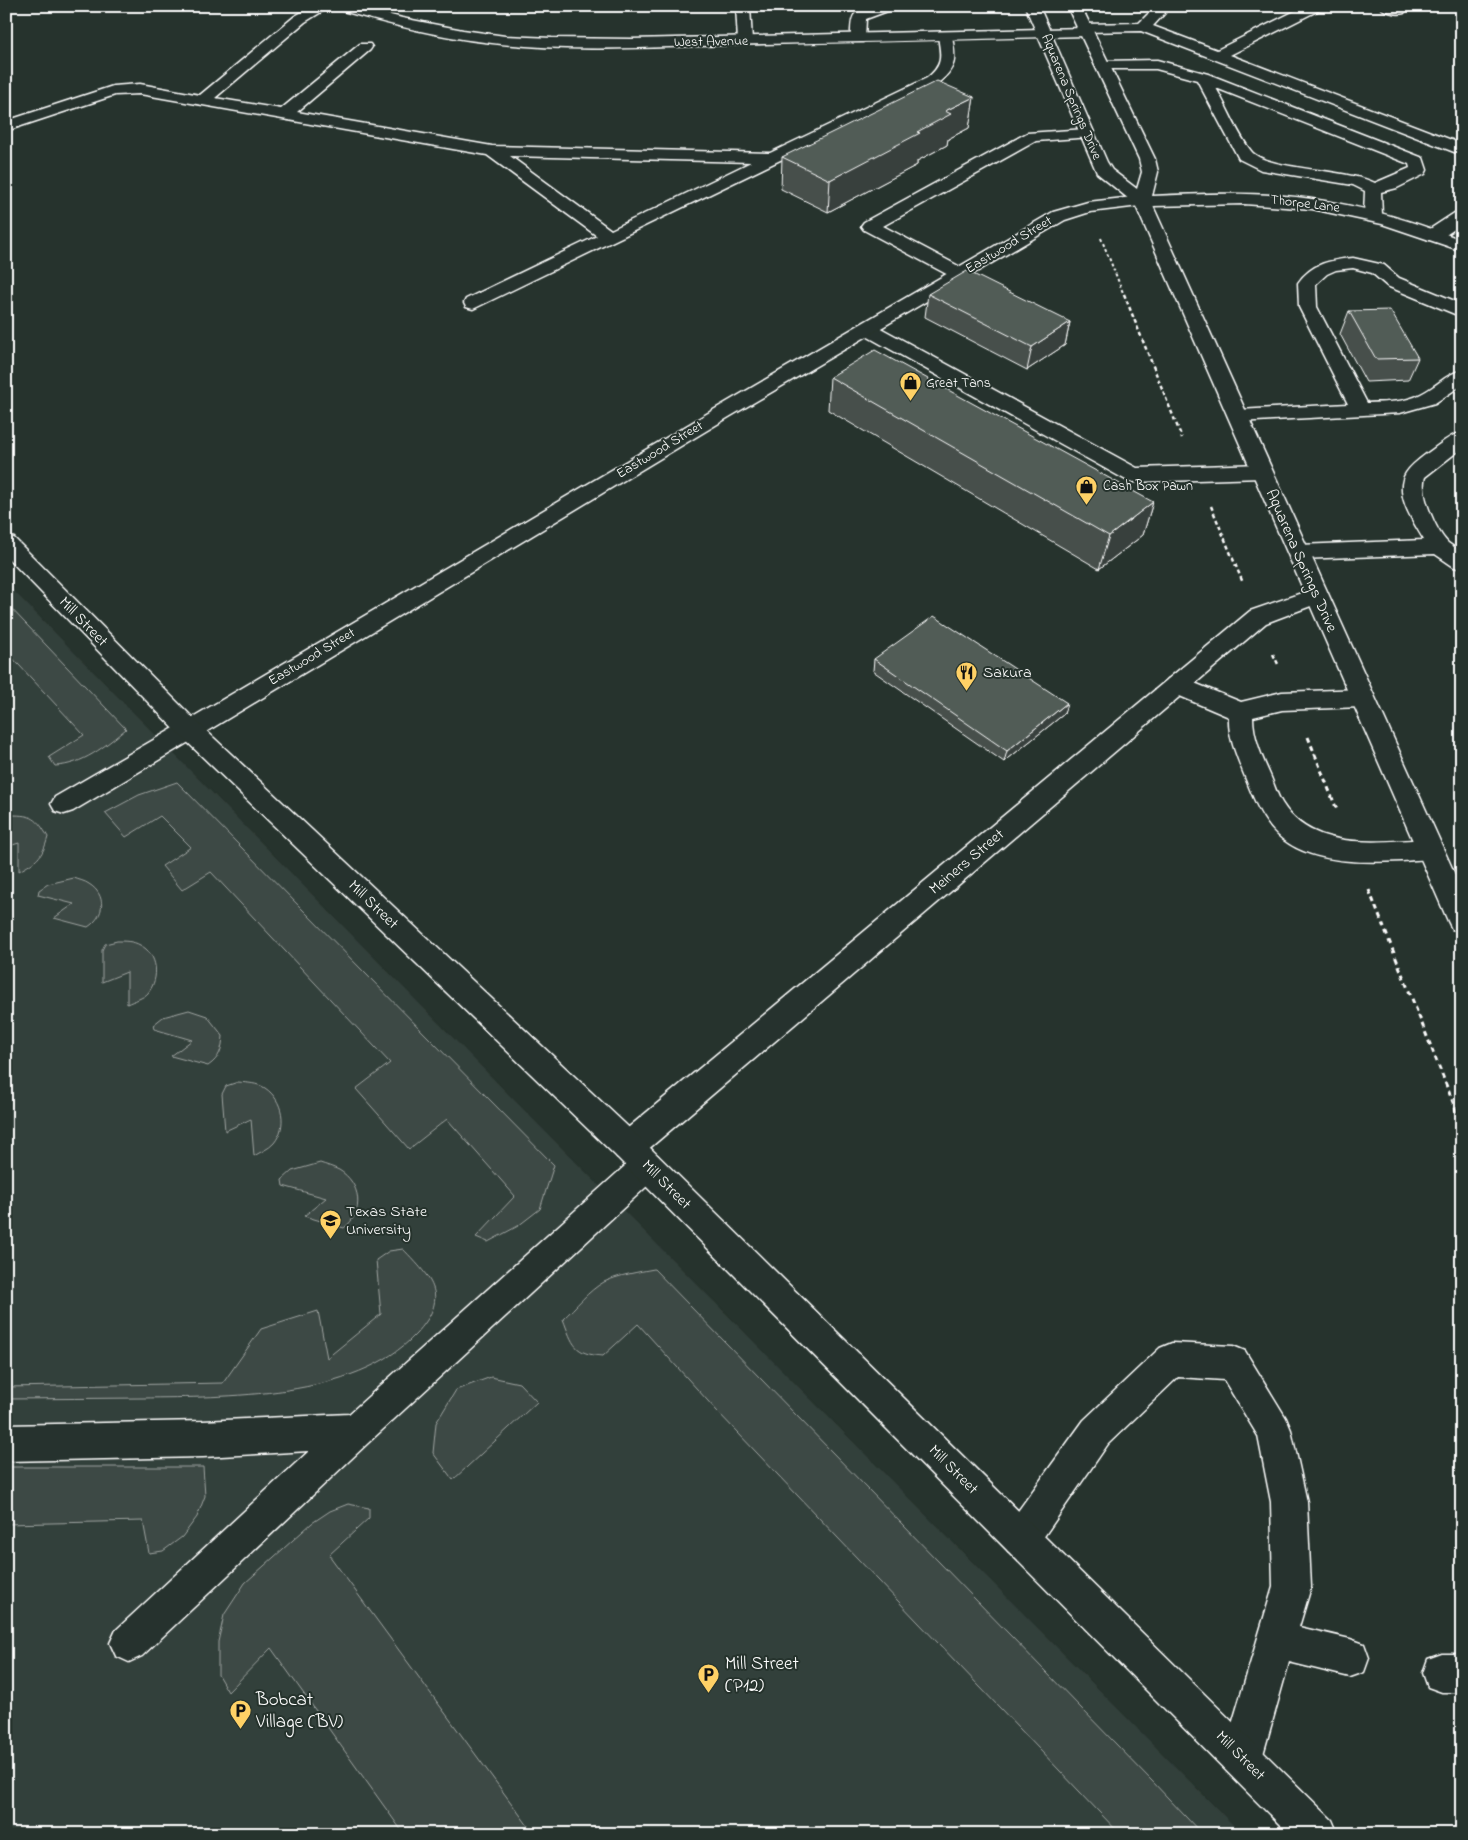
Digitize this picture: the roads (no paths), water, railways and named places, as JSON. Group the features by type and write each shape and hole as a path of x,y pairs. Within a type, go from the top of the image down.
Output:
{"street":[{"path":"202,100 300,19 324,6"},
{"name":"West Avenue","path":"341,6 382,18 440,31 504,40 631,43 858,39 1044,34 1143,27"},
{"path":"743,6 744,41"},
{"name":"Aquarena Springs Drive","path":"1032,6 1086,134 1105,173 1142,201 1462,921"},
{"path":"1074,6 1147,159 1150,172 1142,201"},
{"path":"1154,6 1158,13 1143,27 1462,150"},
{"path":"1219,55 1316,6"},
{"path":"858,39 859,17 883,7"},
{"path":"473,303 932,81 944,71 949,59 944,36"},
{"path":"284,115 365,48"},
{"path":"1102,65 1156,64 1169,66 1203,77 1417,161 1419,170 1391,184 1373,189 1358,181 1262,165 1244,156 1203,77"},
{"path":"6,126 113,91 140,89 492,151 774,158"},
{"path":"960,274 870,226 1033,136 1086,134"},
{"path":"492,151 610,237"},
{"path":"1373,189 1373,215"},
{"name":"Thorpe Lane","path":"1142,201 1259,198 1321,204 1373,215 1433,234 1462,246"},
{"name":"Eastwood Street","path":"64,804 722,413 1059,216 1088,206 1142,201"},
{"path":"1433,234 1462,216"},
{"path":"1361,410 1308,307 1307,283 1321,270 1332,265 1353,263 1402,273 1462,298"},
{"path":"1378,269 1393,282 1462,311"},
{"path":"868,329 1133,476 1262,471"},
{"path":"1239,416 1400,407 1428,399 1462,376"},
{"path":"1462,438 1415,475 1412,492 1423,520 1439,548 1462,562"},
{"name":"Mill Street","path":"6,543 190,730 638,1157 1318,1834"},
{"path":"1299,552 1439,548"},
{"name":"Meiners Street","path":"129,1643 356,1431 638,1157 1177,685 1258,618 1316,596"},
{"path":"1177,685 1241,712"},
{"path":"1241,712 1250,706 1267,702 1362,698"},
{"path":"1241,712 1240,725 1243,736 1264,792 1274,813 1294,832 1319,845 1336,850 1430,849"},
{"path":"1021,1538 1096,1432 1172,1360 1233,1363 1274,1430 1289,1502 1292,1587 1242,1758"},
{"path":"6,1443 203,1439 356,1431"},
{"path":"1276,1640 1350,1658"}],"place":[{"name":"Great Tans","path":"910,402"},
{"name":"Cash Box Pawn","path":"1087,505"},
{"name":"Sakura","path":"967,692"},
{"name":"Texas State University","path":"330,1240"},
{"name":"Mill Street (P12)","path":"709,1694"},
{"name":"Bobcat Village (BV)","path":"240,1730"}]}
